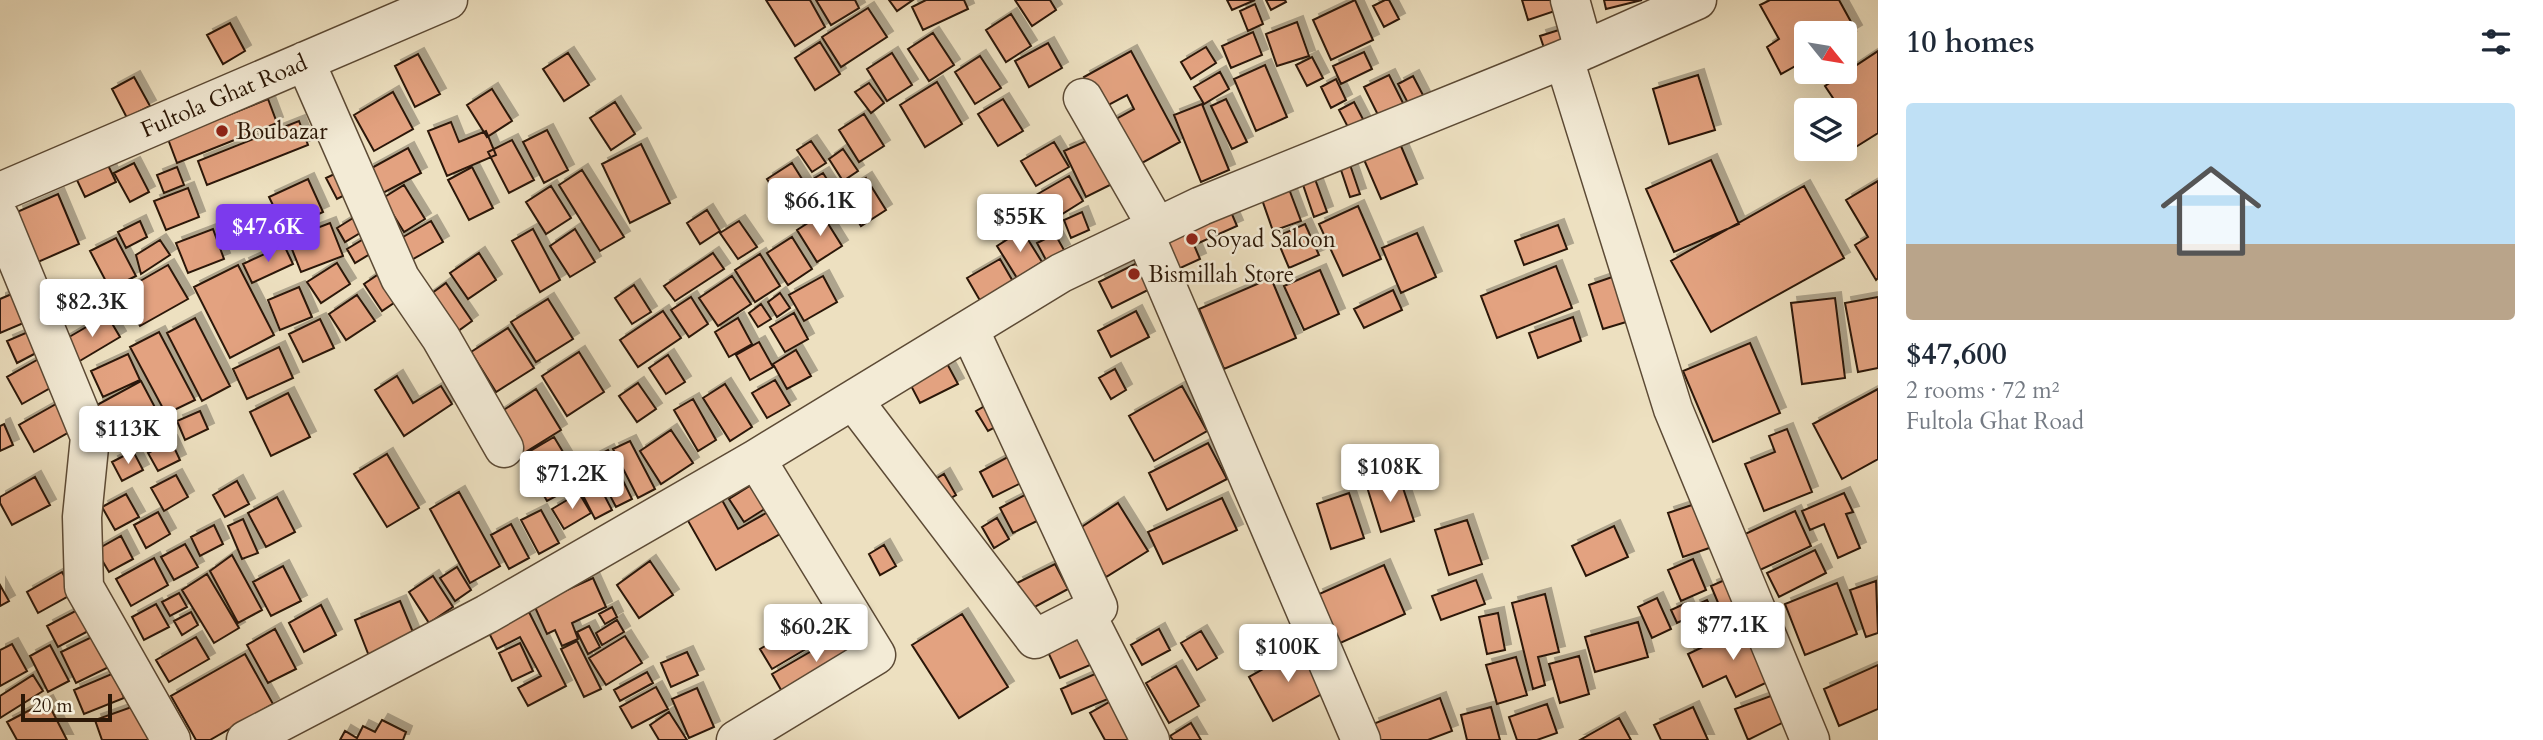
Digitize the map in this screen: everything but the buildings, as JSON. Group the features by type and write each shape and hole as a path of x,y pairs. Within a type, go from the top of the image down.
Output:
{"street":[{"path":"1570,0 1574,55 1673,409 1810,740"},
{"path":"246,740 487,614 756,460 1060,272 1201,206 1574,55 1697,0"},
{"name":"Fultola Ghat Road","path":"0,192 305,61 429,4"},
{"path":"305,61 400,278 441,338 503,448"},
{"path":"1083,98 1151,230 1361,740"},
{"path":"0,218 90,437 82,517 84,587 171,740"},
{"path":"853,400 1035,639 1098,607 969,329"},
{"path":"736,740 876,655 756,460"},
{"path":"1086,614 1150,740"}],"place":[{"name":"Boubazar","path":"222,131"},
{"name":"Soyad Saloon","path":"1192,239"},
{"name":"Bismillah Store","path":"1134,274"}]}
